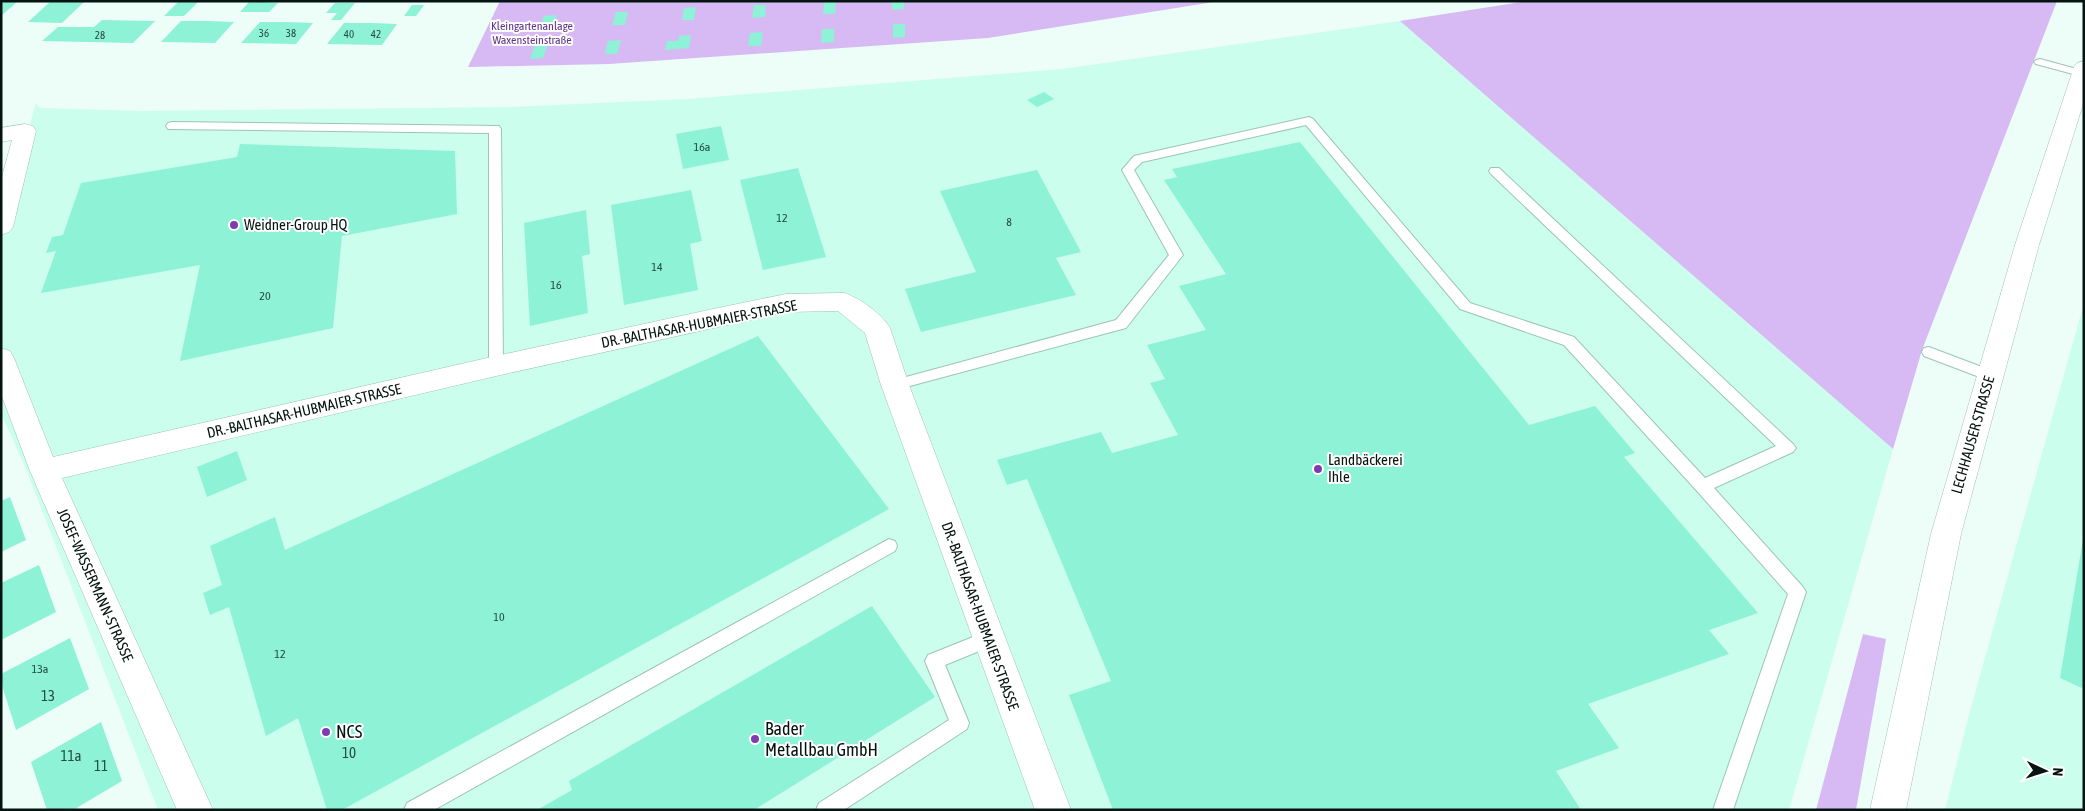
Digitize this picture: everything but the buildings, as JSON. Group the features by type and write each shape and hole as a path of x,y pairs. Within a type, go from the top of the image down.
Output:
{"street":[{"name":"LECHHAUSER STRASSE","path":"1888,810 1946,534 2027,245 2082,70"},
{"path":"1,135 25,131 1,227"},
{"name":"DR.-BALTHASAR-HUBMAIER-STRASSE","path":"44,472 496,366 786,303 844,302 877,328 895,385 1053,810"},
{"name":"JOSEF-WASSERMANN-STRASSE","path":"1,358 44,472 195,810"}],"lane":[{"path":"2040,62 2082,70"},
{"path":"895,385 1121,324 1176,255 1128,170 1138,158 1309,121 1465,306 1569,341 1703,486 1797,592 1723,810"},
{"path":"172,126 495,129 496,366"},
{"path":"1496,171 1788,448 1703,486"},
{"path":"1929,352 1990,376"},
{"path":"414,810 889,546"},
{"path":"826,810 960,723 934,661 988,638"}],"shaded area":[{"path":"1400,21 1893,449 1789,810 158,810 26,469 1,413 1,226 36,103 39,108 141,111 511,107 687,99 1062,69"},
{"path":"2084,303 2084,810 1945,810 1967,722"}],"green space":[{"name":"Kleingartenanlage Waxensteinstraße","path":"500,1 1220,1 988,38 609,64 468,67"},
{"path":"1528,1 2057,1 1922,350 1893,449 1400,21"},
{"path":"1863,634 1886,639 1856,810 1816,810"}],"place":[{"name":"Weidner-Group HQ","path":"234,225"},
{"name":"Landbäckerei Ihle","path":"1318,469"},
{"name":"NCS","path":"326,732"},
{"name":"Bader Metallbau GmbH","path":"755,739"}]}
